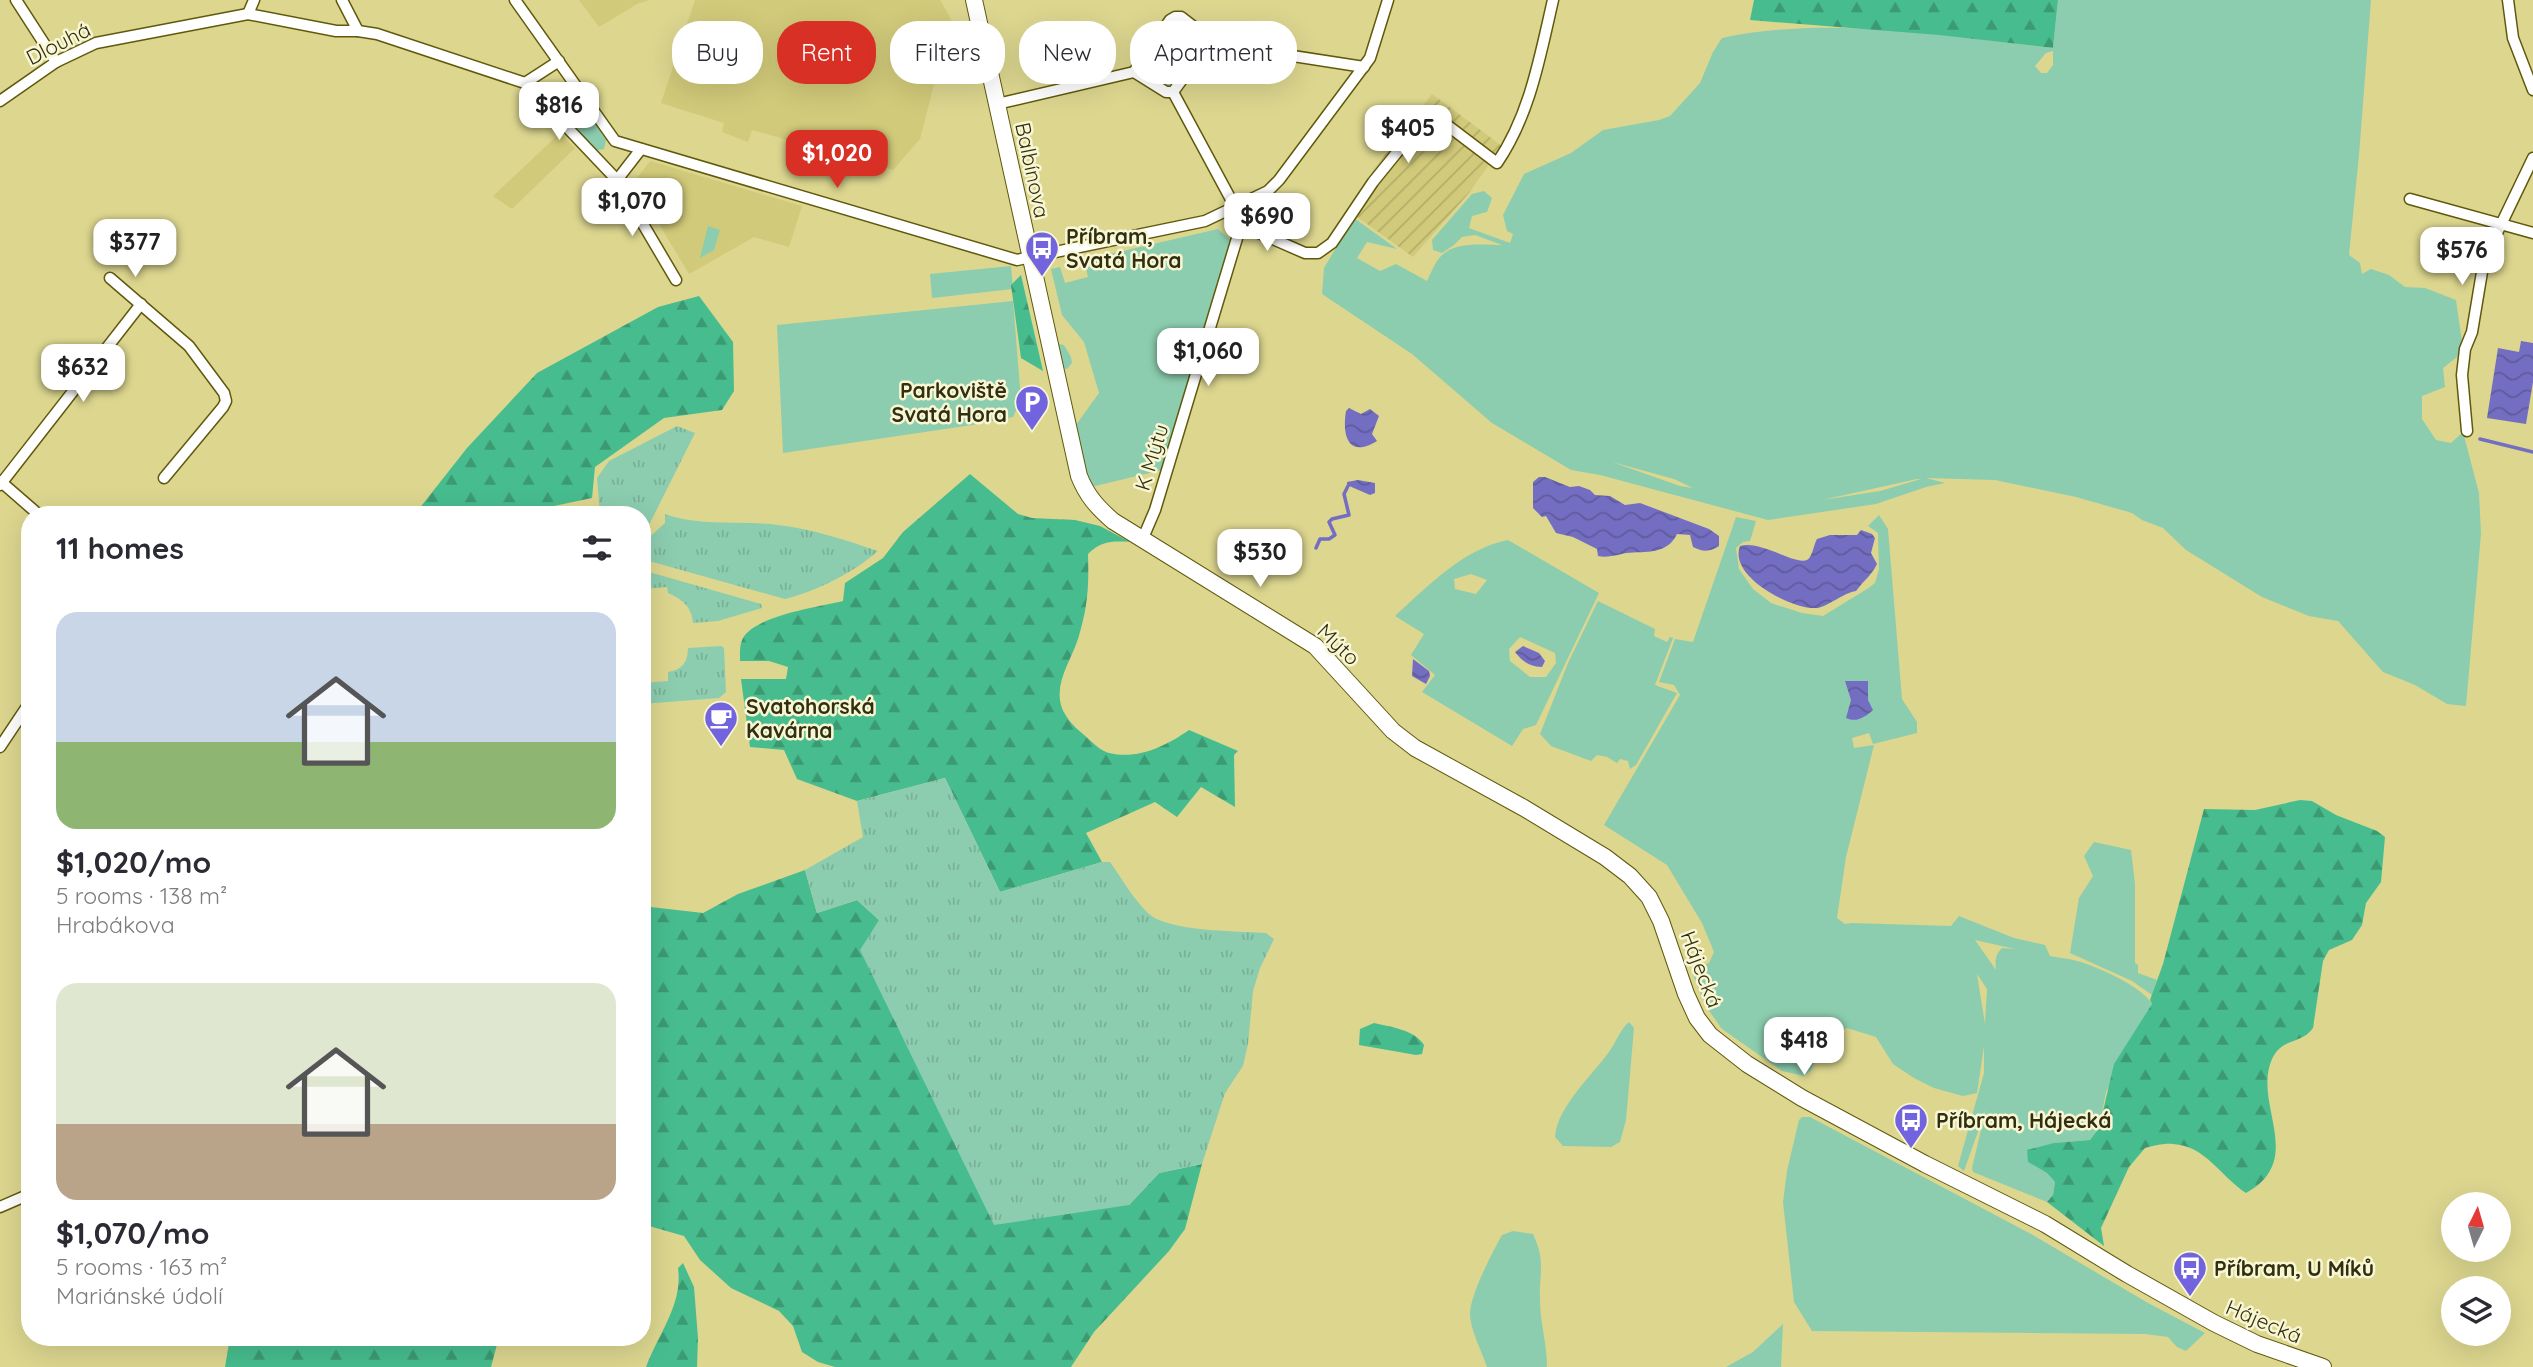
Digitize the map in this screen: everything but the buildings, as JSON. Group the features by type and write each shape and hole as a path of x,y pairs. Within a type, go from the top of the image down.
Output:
{"main road":[{"name":"Balbínova","path":"974,0 1079,476 1087,494 1098,508"},
{"name":"Mýto","path":"1098,508 1113,521 1315,646 1368,704"},
{"name":"Hájecká","path":"1368,704 1393,731 1415,748 1524,808 1605,857 1630,876 1649,897 1661,921 1697,1018 1710,1035 1747,1064 1802,1098 2045,1224 2214,1323 2257,1344 2323,1367"}],"street":[{"path":"16,0 56,62"},
{"path":"254,0 248,14 336,31 377,34 525,83 617,180 676,280"},
{"path":"342,0 358,31"},
{"path":"515,0 615,141 1017,260 1205,221 1268,191 1364,67 1375,47 1388,0"},
{"path":"1173,92 1235,207 1241,225 1306,253 1318,253 1332,243 1373,182 1424,119 1439,119 1497,163 1510,145 1527,103 1553,0"},
{"path":"2508,0 2513,38 2533,90"},
{"name":"Dlouhá","path":"0,101 56,62 79,50 111,39 248,14"},
{"path":"1169,21 1181,17 1186,21"},
{"path":"1297,57 1364,67"},
{"path":"525,83 559,61"},
{"path":"997,104 1130,73"},
{"path":"1154,84 1166,92 1173,92"},
{"path":"1173,92 1179,84"},
{"path":"617,180 641,149"},
{"path":"2467,431 2462,375 2484,260 2533,158"},
{"path":"2410,199 2533,233"},
{"name":"K Mýtu","path":"1143,538 1159,497 1241,225"},
{"path":"110,278 189,346 224,393 226,401 164,478"},
{"path":"28,506 1,483 141,304"},
{"path":"0,747 21,716"},
{"path":"0,1207 21,1198"}],"shaded area":[{"path":"579,0 649,0 637,4 599,27"},
{"path":"695,0 940,0 951,19 890,21 890,84 934,84 920,139 893,170 752,130 748,142 722,132 724,123 661,103 672,70 672,84 763,84 763,21 688,21"},
{"path":"1432,94 1502,146 1469,193 1413,257 1353,214 1373,170"},
{"path":"560,133 575,148 512,209 493,196"},
{"path":"650,161 802,206 789,247 754,237 689,274 654,214 656,212 637,178"}],"green space":[{"path":"1754,0 2058,0 2053,48 1939,35 1750,20"},
{"path":"2058,0 2371,0 2349,255 2360,263 2362,274 2371,269 2389,275 2405,287 2425,288 2456,300 2462,342 2457,357 2443,368 2445,387 2422,396 2422,419 2436,440 2451,443 2463,432 2479,493 2481,534 2466,706 2447,704 2415,685 2383,672 2338,621 2309,616 2262,597 2186,550 2163,528 2132,513 2076,497 1995,480 1926,478 1945,483 1876,504 1768,520 1600,475 1571,470 1492,423 1412,354 1322,294 1324,268 1354,218 1397,249 1367,242 1357,258 1380,271 1396,264 1427,281 1437,261 1447,251 1470,245 1502,245 1475,235 1462,237 1442,253 1433,250 1432,240 1472,194 1484,191 1492,198 1487,212 1472,216 1469,228 1510,243 1513,234 1507,231 1503,215 1524,174 1571,153 1603,130 1670,116 1700,83 1722,38 1763,31 1846,28 1929,33 2053,48","holes":["2053,51 2053,65 2047,73 2041,73 2035,66 2046,53","1612,462 1674,479 1693,488","1917,479 1921,479 1880,491 1822,500"]},
{"path":"544,82 567,86 573,97 561,104 545,102 539,93"},
{"path":"575,104 582,105 606,140 604,149 594,151 564,118 565,111"},
{"path":"708,226 720,230 714,250 700,258"},
{"path":"1218,229 1233,242 1221,268 1224,270 1191,384 1187,386 1162,470 1091,487 1076,425 1099,393 1084,342 1062,315 1051,269 1060,267 1065,283 1088,277 1084,260"},
{"path":"1011,266 1013,289 932,298 930,274"},
{"path":"1021,275 1043,371 1021,358 1011,285"},
{"path":"699,296 733,342 734,391 722,410 664,418 595,467 592,498 554,506 421,506 467,448 537,373 658,307"},
{"path":"1013,301 1021,400 1013,417 783,453 777,325"},
{"path":"1064,345 1071,357 1072,363 1067,369 1062,368 1057,346"},
{"path":"677,426 695,433 651,521 651,506 599,506 597,478 609,461"},
{"path":"970,474 1018,514 1032,518 1075,520 1100,526 1130,542 1107,543 1088,554 1086,606 1078,639 1061,684 1060,700 1063,710 1079,731 1109,753 1141,753 1171,741 1189,730 1238,751 1234,755 1235,807 1201,787 1177,817 1155,802 1086,833 1102,862 1000,892 945,778 857,801 797,779 784,750 750,747 741,679 786,679 788,667 769,661 740,661 741,644 745,635 776,617 843,601 845,583 883,558 903,532"},
{"path":"665,514 707,522 791,527 829,535 878,551 834,580 785,599 651,562 651,536 665,523"},
{"path":"1879,515 1888,529 1902,699 1917,722 1917,733 1873,744 1869,733 1852,738 1854,748 1874,745 1846,857 1837,918 1845,924 1951,926 1959,916 2014,938 2045,945 2050,956 2074,960 2107,972 2139,991 2152,1004 2106,1092 2099,1128 2090,1140 2054,1143 2028,1162 2047,1173 2055,1182 2053,1195 2047,1202 1973,1172 1986,1109 1964,1171 1958,1166 1984,1073 1984,1046 1977,1093 1963,1096 1934,1088 1914,1078 1893,1064 1876,1037 1847,1028 1827,1036 1811,1070 1804,1076 1782,1071 1722,1029 1705,1005 1692,972 1709,963 1714,952 1702,923 1667,865 1604,825 1680,695 1674,685 1659,682 1675,639 1693,642 1736,517 1756,521 1750,541 1743,542 1736,548 1739,569 1753,589 1771,603 1802,613 1823,616 1875,583 1879,569 1878,533 1868,526","holes":["1975,940 2015,949 2002,948 1996,958 1996,970","1977,974 1987,989 1985,1024"]},
{"path":"1508,540 1599,593 1536,725 1523,729 1512,746 1422,692 1435,675 1411,655 1424,634 1395,616 1447,570 1476,551","holes":["1471,574 1487,580 1476,594 1455,589 1454,579","1520,637 1555,653 1556,663 1546,677 1530,677 1510,661 1509,649"]},
{"path":"651,573 761,604 762,608 718,621 693,623 688,608 668,593 667,587 651,588"},
{"path":"1598,601 1655,629 1654,636 1667,642 1670,637 1673,638 1655,685 1677,693 1636,765 1630,769 1628,761 1620,759 1617,763 1597,755 1591,761 1551,746 1540,734 1568,663"},
{"path":"688,648 724,648 726,692 719,698 651,703 651,682 668,681 668,672 683,664"},
{"path":"945,778 1000,892 1102,862 1110,862 1138,902 1159,920 1205,930 1266,933 1274,939 1260,968 1253,991 1243,1066 1225,1093 1202,1164 1159,1173 1129,1205 994,1225 860,950 879,920 857,900 817,913 805,870 863,837 857,801"},
{"path":"2300,800 2312,801 2385,837 2381,882 2366,903 2362,925 2352,940 2329,950 2323,961 2313,1028 2303,1037 2281,1047 2272,1059 2268,1094 2276,1148 2273,1164 2264,1179 2246,1193 2195,1150 2170,1144 2145,1148 2129,1167 2101,1228 2104,1246 2047,1202 2053,1195 2055,1182 2047,1173 2028,1162 2027,1150 2054,1143 2090,1140 2099,1128 2114,1064 2152,1004 2150,1000 2163,964 2204,809 2255,810"},
{"path":"2094,842 2131,850 2135,884 2135,963 2138,965 2138,973 2157,980 2152,995 2132,981 2070,953 2079,898 2093,876 2084,856"},
{"path":"805,870 817,913 857,900 879,920 1129,1205 1159,1173 1202,1164 1185,1229 1169,1251 1094,1332 1071,1367 835,1367 818,1362 802,1352 793,1326 779,1311 731,1288 700,1260 684,1236 651,1227 651,907 703,913 738,894"},
{"path":"1629,1022 1634,1028 1626,1120 1620,1142 1611,1147 1563,1146 1555,1137 1562,1114"},
{"path":"1374,1023 1415,1036 1424,1045 1422,1054 1359,1045 1360,1029"},
{"path":"1802,1117 1810,1117 2031,1234 2148,1303 2205,1333 2186,1351 2177,1347 2168,1337 2146,1334 1812,1331 1794,1302 1783,1202 1787,1171"},
{"path":"1513,1231 1533,1234 1539,1252 1540,1308 1547,1367 1487,1367 1472,1326 1471,1305 1483,1273 1502,1235"},
{"path":"683,1263 694,1287 697,1367 646,1367 673,1307 679,1282 678,1268"},
{"path":"1783,1324 1781,1367 1726,1367 1753,1352"},
{"path":"228,1346 497,1346 491,1367 225,1367"}],"water":[{"path":"2521,341 2533,343 2533,382 2526,424 2487,418 2498,348 2519,352"},
{"path":"1349,408 1361,414 1370,409 1379,416 1372,434 1377,441 1359,447 1349,442 1345,420"},
{"path":"1539,477 1570,487 1579,486 1595,495 1610,496 1625,505 1640,503 1709,529 1719,536 1719,546 1700,550 1693,547 1690,535 1677,534 1668,546 1655,551 1598,556 1597,549 1573,537 1556,533 1546,516 1542,517 1533,508 1533,482"},
{"path":"1358,480 1375,483 1375,493 1370,495 1347,485 1347,482"},
{"path":"1861,530 1875,538 1871,553 1877,564 1875,568 1856,591 1817,608 1793,603 1765,589 1743,569 1739,557 1740,546 1748,545 1801,561 1807,560 1817,539 1830,535 1857,535"},
{"path":"1523,646 1539,653 1545,661 1542,667 1524,661 1515,652"},
{"path":"1413,659 1429,671 1426,684 1412,676"},
{"path":"1845,681 1868,681 1868,700 1873,710 1861,719 1846,718 1851,700"}],"waterway":[{"path":"2480,439 2533,452"},
{"path":"1316,548 1320,539 1329,539 1335,535 1329,522 1349,515 1344,494 1348,486"}],"place":[{"name":"Příbram, Svatá Hora","path":"1042,278"},
{"name":"Parkoviště Svatá Hora","path":"1032,432"},
{"name":"Svatohorská Kavárna","path":"721,748"},
{"name":"Příbram, Hájecká","path":"1911,1150"},
{"name":"Příbram, U Míků","path":"2190,1298"}]}
